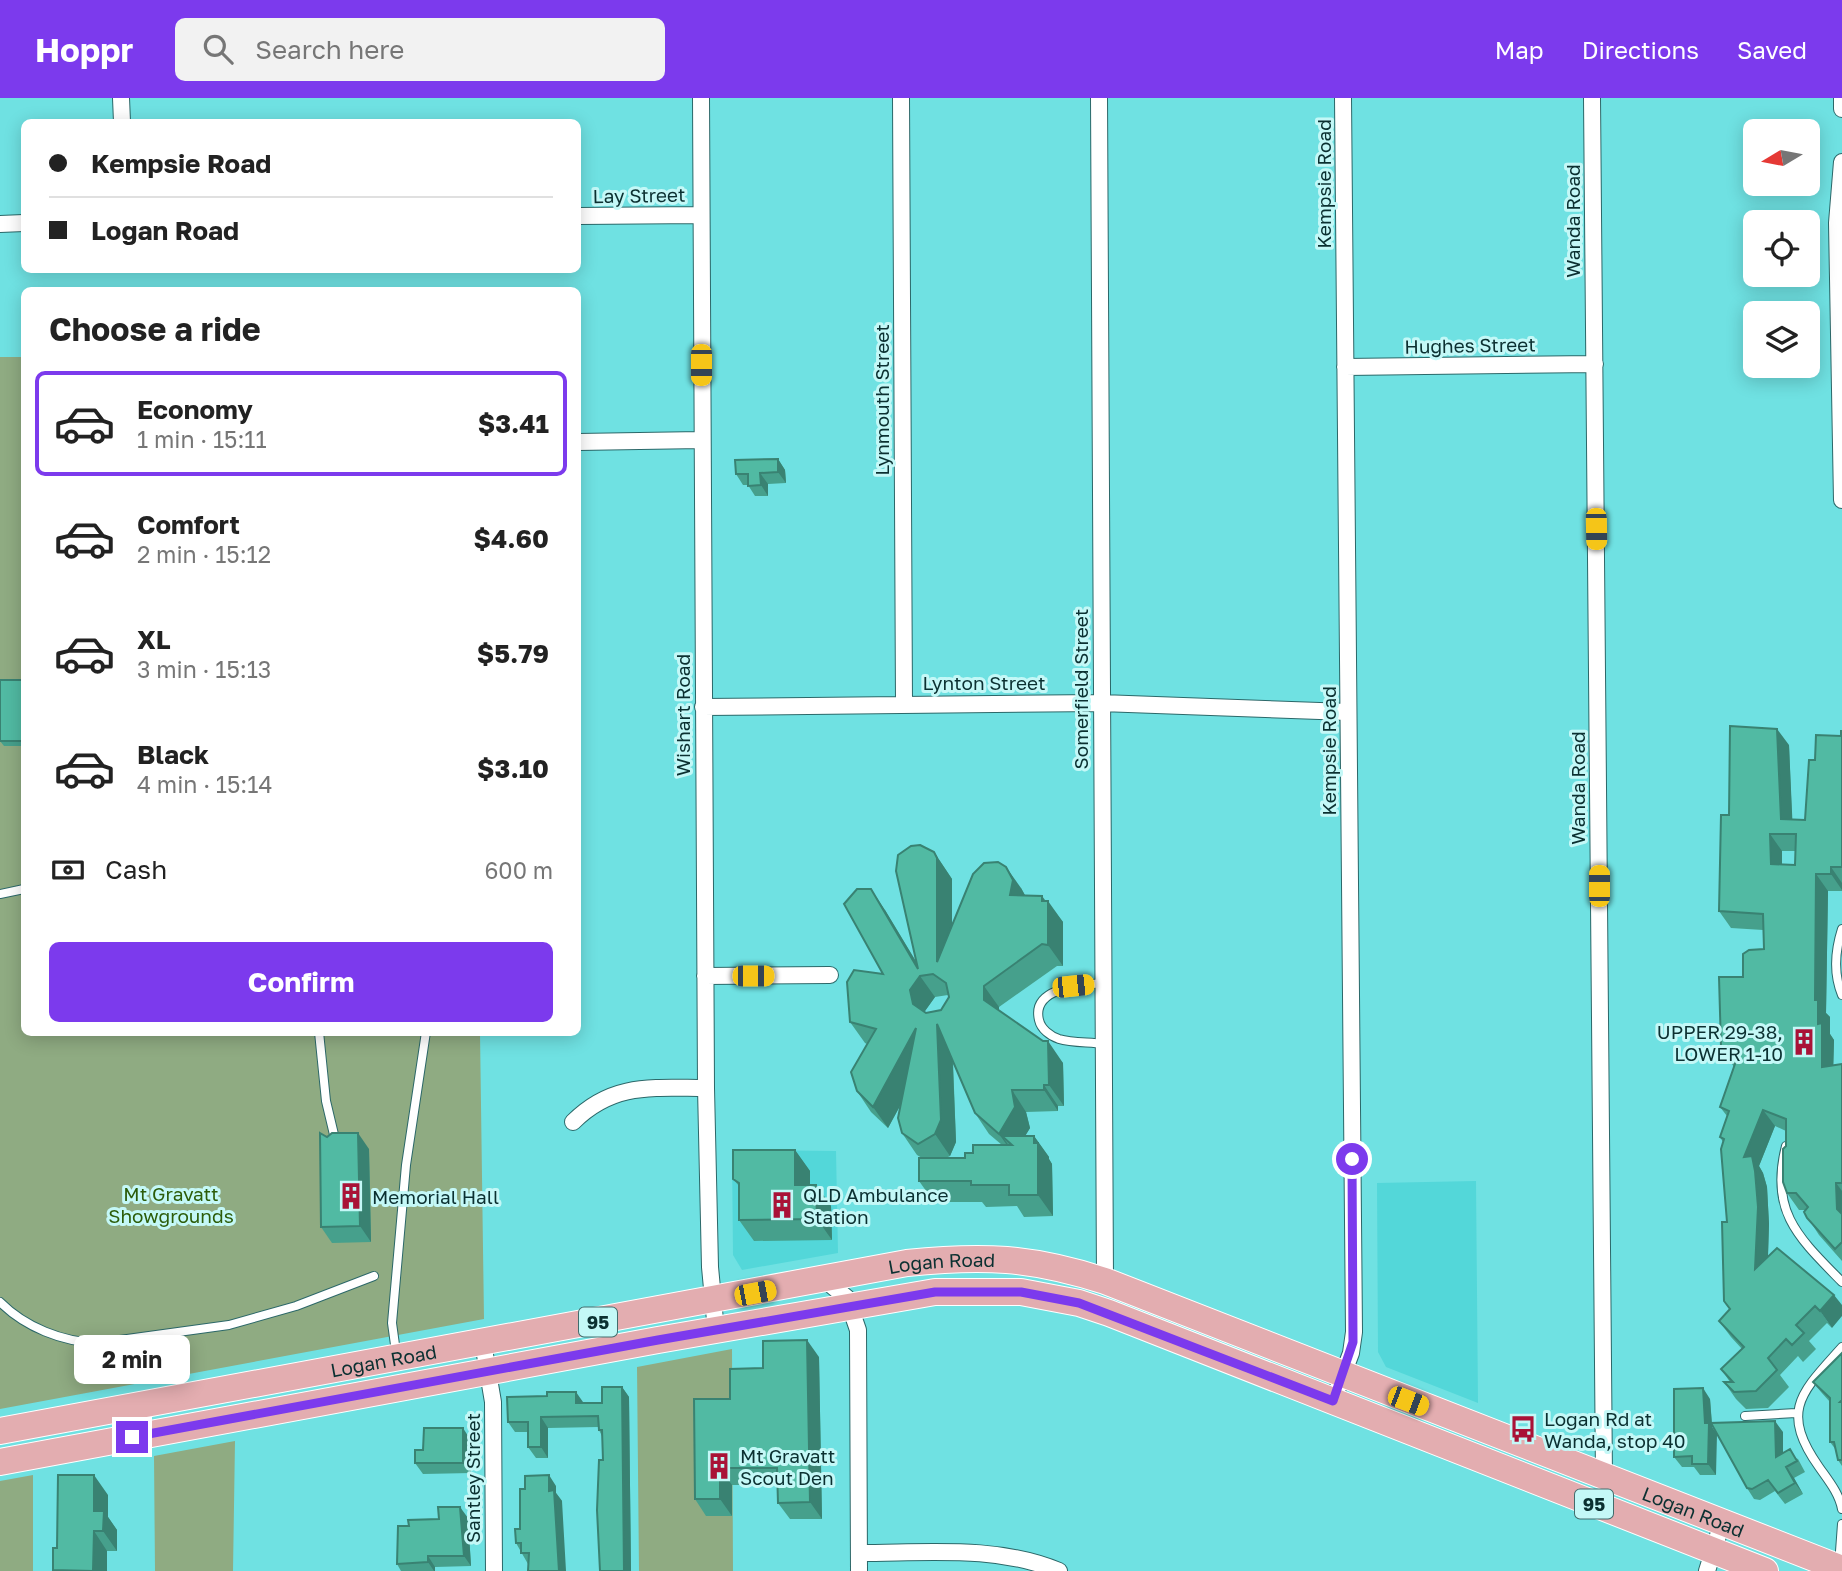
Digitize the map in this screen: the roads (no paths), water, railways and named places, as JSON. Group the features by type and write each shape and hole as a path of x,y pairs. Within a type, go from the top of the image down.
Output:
{"main road":[{"name":"Logan Road","path":"0,1431 907,1263 997,1257 1045,1264 1105,1280 1604,1478 1840,1568"},
{"name":"Logan Road","path":"0,1462 489,1371 935,1292 970,1290 1053,1297 1108,1313 1333,1401 1710,1561 1765,1571"}],"street":[{"path":"121,98 122,119"},
{"name":"Wishart Road","path":"701,98 706,1088 709,1250 716,1331"},
{"name":"Lynmouth Street","path":"901,98 904,703"},
{"name":"Somerfield Street","path":"1099,98 1105,1280"},
{"name":"Kempsie Road","path":"1333,1401 1353,1348 1354,1332 1343,98"},
{"name":"Wanda Road","path":"1592,98 1604,1478"},
{"path":"1842,98 1842,109"},
{"path":"1842,162 1837,223 1842,500"},
{"name":"Lay Street","path":"581,216 701,215"},
{"path":"0,224 21,223"},
{"name":"Hughes Street","path":"1345,367 1595,364"},
{"path":"581,442 701,440"},
{"name":"Lynton Street","path":"703,707 1101,703 1348,712"},
{"path":"705,976 831,975"},
{"path":"573,1122 589,1106 631,1088 706,1088"},
{"path":"825,1279 841,1291 852,1308 858,1330 859,1571"},
{"name":"Santley Street","path":"484,1343 493,1402 494,1571"},
{"path":"1710,1561 1722,1523"},
{"path":"859,1553 980,1553 1033,1560 1059,1571"}],"lane":[{"path":"0,894 21,890"},
{"path":"1842,929 1836,954 1836,982 1842,995"},
{"path":"1102,983 1073,986 1043,999 1039,1021 1046,1032 1059,1039 1103,1044"},
{"path":"319,1036 327,1108 337,1147"},
{"path":"397,1359 393,1323 405,1165 425,1036"},
{"path":"1786,1146 1780,1167 1783,1206 1803,1242 1842,1282"},
{"path":"0,1302 47,1333 77,1343 98,1343 229,1325 296,1306 374,1276"},
{"path":"1842,1347 1805,1390 1796,1413 1802,1442 1836,1492 1842,1509"},
{"path":"1745,1416 1796,1413"},
{"path":"1840,1568 1842,1524"}],"place":[{"name":"UPPER 29-38, LOWER 1-10","path":"1804,1042"},
{"name":"Memorial Hall","path":"351,1196"},
{"name":"QLD Ambulance Station","path":"782,1205"},
{"name":"Logan Rd at Wanda, stop 40","path":"1523,1429"},
{"name":"Mt Gravatt Scout Den","path":"719,1466"}],"park label":[{"name":"Mt Gravatt Showgrounds","path":"171,1204"}]}
